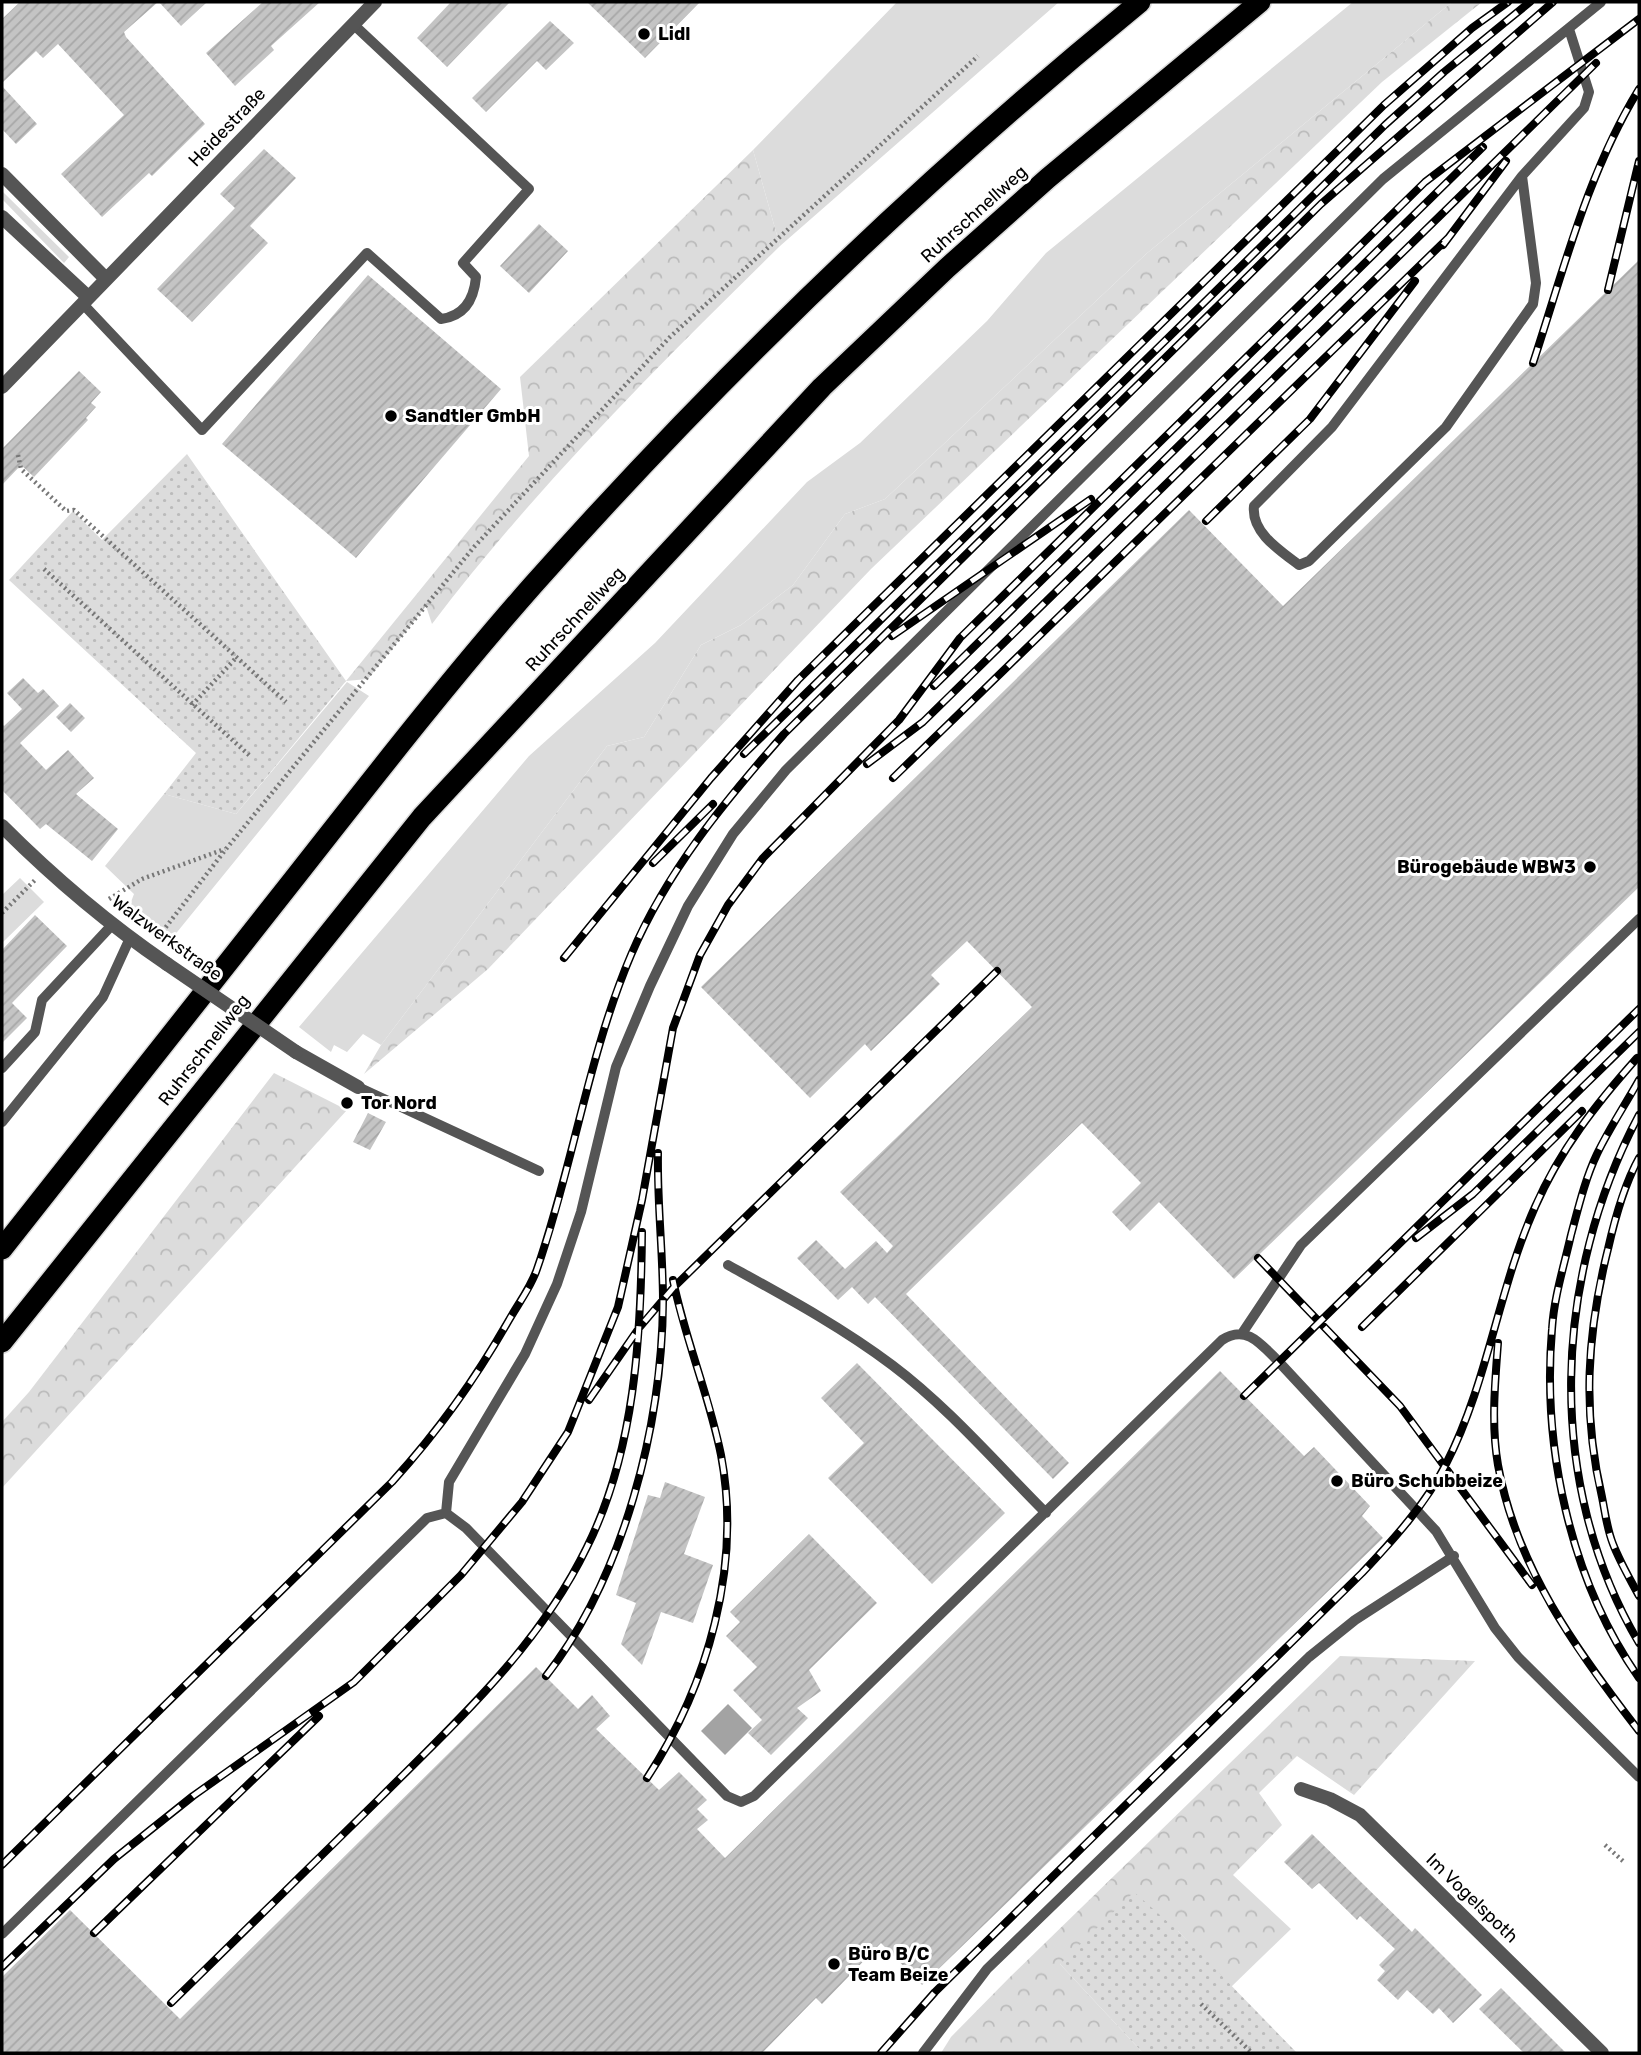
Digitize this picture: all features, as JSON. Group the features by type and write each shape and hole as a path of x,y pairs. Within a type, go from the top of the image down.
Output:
{"highway":[{"name":"Ruhrschnellweg","path":"2,1249 414,726 550,567 684,420 798,308 1002,118 1140,2"},
{"name":"Ruhrschnellweg","path":"2,1342 422,817 822,387 947,268 1048,178 1260,2"}],"street":[{"name":"Heidestraße","path":"2,387 375,2"},
{"path":"2,174 106,279"},
{"path":"2,217 85,300"},
{"name":"Walzwerkstraße","path":"2,826 46,870 112,925 296,1052 358,1087"},
{"name":"Im Vogelspoth","path":"1301,1789 1330,1799 1360,1815 1602,2053"}],"lane":[{"path":"446,1513 449,1482 525,1354 557,1284 581,1212 616,1067 650,986 688,906 733,834 786,769 1383,179 1601,2"},
{"path":"85,300 202,430 367,253 441,319 455,318 474,297 476,277 463,263 529,189 353,24"},
{"path":"1522,176 1536,283 1533,304 1446,427 1309,561 1299,565 1259,530 1253,519 1254,506 1332,427 1522,176 1584,108 1589,92 1569,29"},
{"path":"446,1513 573,1636 727,1796 741,1802 754,1796 1222,1340 1243,1332 1301,1245 1639,919"},
{"path":"2,1068 35,1032 42,1000 112,925"},
{"path":"2,1122 103,997 130,938"},
{"path":"358,1087 539,1171"},
{"path":"728,1265 830,1321 894,1366 950,1416 1046,1513"},
{"path":"1243,1332 1257,1340 1278,1361 1436,1531 1454,1556 1495,1628 1518,1657 1639,1776"},
{"path":"2,1934 427,1518 446,1513"},
{"path":"923,2053 987,1969 1309,1657 1355,1620 1454,1556"}],"path":[{"path":"148,951 226,849 474,547 670,337 978,56"},
{"path":"18,455 21,469 66,511 74,510 286,702"},
{"path":"44,569 250,755"},
{"path":"192,705 236,658"},
{"path":"93,909 142,879 226,849"},
{"path":"2,913 46,870"},
{"path":"1605,1845 1624,1863"},
{"path":"1202,2004 1251,2053"}],"green space":[{"path":"897,2 1059,2 780,246 753,150"},
{"path":"1353,2 1452,2 1146,254 885,499 845,514 793,585 741,625 701,645 644,737 607,746 381,1045 363,1034 347,1052 334,1045 331,1052 299,1027 529,756 655,643 807,482 860,443 987,321 1046,253"},
{"path":"1452,2 1482,2 1382,82 871,569 488,969 364,1074 381,1045 607,746 644,737 701,645 741,625 793,585 845,514 885,499 1146,254"},
{"path":"753,150 780,246 599,429 513,524 432,624 426,606 368,679 346,681 529,456 520,377"},
{"path":"2,191 69,257 64,263 2,199"},
{"path":"187,454 346,681 236,814 164,794 196,753 9,580 73,511 102,540"},
{"path":"347,682 369,696 169,942 129,915 128,910 134,894 105,866 164,794 236,814"},
{"path":"20,878 44,902 2,943 2,895"},
{"path":"274,1073 347,1110 2,1488 2,1422 29,1392"},
{"path":"1340,1656 1475,1661 1354,1795 1297,1756 1259,1793 1282,1825 1233,1875 1291,1929 1231,1987 1178,1931 1060,1964 1143,2053 941,2053 951,2037 1009,1978"},
{"path":"1134,1892 1178,1931 1297,2053 1143,2053 1060,1964"}],"shaded area":[{"path":"728,1704 752,1728 725,1755 701,1731"}],"building":[{"path":"20,2 158,2 124,32 205,124 152,176 149,173 102,217 61,174 124,115 58,44 43,58 36,51 2,83 2,19"},
{"path":"159,2 207,2 181,26"},
{"path":"263,2 320,2 271,46 274,50 235,86 206,53"},
{"path":"451,2 510,2 447,67 417,38"},
{"name":"Lidl","path":"587,2 700,2 645,58"},
{"path":"550,21 574,43 546,70 537,61 486,112 472,98"},
{"path":"2,86 37,124 16,144 2,129"},
{"path":"264,149 296,178 250,226 268,243 192,322 157,289 235,208 220,194"},
{"path":"539,224 568,251 529,293 500,266"},
{"path":"1639,260 1639,887 1234,1279 1159,1202 1130,1231 1112,1212 1141,1183 1082,1123 906,1294 1069,1463 1053,1479 875,1297 868,1304 852,1287 838,1300 797,1258 816,1240 845,1269 876,1241 887,1253 893,1246 840,1192 1032,1007 967,941 931,975 940,984 871,1051 865,1044 810,1098 701,987 1189,510 1283,606"},
{"name":"Sandtler GmbH","path":"368,275 501,389 356,558 222,444"},
{"path":"79,371 101,392 91,403 96,407 86,418 88,420 34,477 21,465 2,485 2,449"},
{"path":"23,678 38,693 43,689 59,706 20,743 46,770 68,750 94,778 76,794 118,829 92,861 46,824 40,829 2,790 2,724 4,726 22,709 7,693"},
{"path":"70,703 85,718 71,732 56,717"},
{"path":"35,915 67,946 12,1003 27,1018 2,1043 2,950"},
{"path":"368,1113 386,1122 370,1150 353,1142"},
{"path":"857,1363 1005,1513 932,1584 828,1478 864,1443 821,1398"},
{"path":"1220,1371 1304,1456 1314,1447 1370,1506 1362,1516 1383,1538 922,1985 881,1943 822,2004 816,1998 762,2053 2,2053 2,1977 70,1910 180,2019 536,1667 578,1709 592,1695 610,1716 596,1729 659,1790 679,1772 707,1800 697,1809 708,1820 697,1829 725,1858"},
{"path":"665,1482 705,1497 684,1554 713,1565 693,1623 661,1612 642,1665 621,1644 636,1603 616,1595 648,1495 660,1498"},
{"path":"809,1534 877,1603 809,1670 821,1691 797,1708 808,1718 771,1755 748,1733 762,1720 733,1690 757,1667 726,1636 740,1622 730,1612"},
{"path":"1312,1834 1412,1932 1415,1928 1482,1995 1453,2023 1439,2008 1433,2014 1407,1990 1398,2000 1377,1980 1385,1971 1379,1965 1395,1949 1360,1916 1357,1920 1319,1883 1312,1889 1284,1862"},
{"path":"1501,1988 1566,2053 1524,2053 1479,2009"}],"railway":[{"path":"564,958 711,778 798,680 1384,105 1472,28 1508,2"},
{"path":"744,754 1385,125 1444,72 1530,2"},
{"path":"2,1865 392,1482 469,1384 537,1269 561,1191 603,1032 645,924 698,838 740,785 784,734 1321,204 1553,2"},
{"path":"2,1967 114,1859 193,1796 354,1682 461,1575 522,1502 568,1432 618,1307 642,1200 673,1028 700,955 728,905 763,858 899,720 960,638 1425,182 1639,19"},
{"path":"867,764 923,722 1596,63"},
{"path":"1533,363 1591,188 1605,154 1639,89"},
{"path":"934,686 1483,147"},
{"path":"1443,245 1506,161"},
{"path":"1608,290 1639,161"},
{"path":"893,778 1448,238"},
{"path":"1206,521 1310,419 1415,281"},
{"path":"892,636 1091,499"},
{"path":"653,863 713,804"},
{"path":"589,1400 639,1328 674,1287 997,971"},
{"path":"1244,1396 1639,1009"},
{"path":"1416,1238 1473,1194 1639,1032"},
{"path":"881,2053 935,1992 1362,1573 1419,1508 1438,1479 1460,1433 1483,1369 1522,1239 1545,1186 1580,1128 1637,1058"},
{"path":"1639,1080 1597,1154 1582,1194 1555,1305 1550,1374 1557,1465 1579,1556 1595,1599 1615,1640 1639,1678"},
{"path":"1362,1327 1582,1111"},
{"path":"1639,1115 1610,1178 1589,1243 1576,1311 1571,1379 1575,1448 1587,1515 1608,1581 1639,1643"},
{"path":"546,1676 597,1593 617,1546 646,1448 661,1349 663,1301 658,1153"},
{"path":"1639,1158 1620,1202 1601,1280 1595,1311 1590,1373 1592,1434 1609,1532 1639,1596"},
{"path":"171,2003 466,1712 520,1651 567,1584 603,1510 625,1433 637,1352 642,1232"},
{"path":"1258,1258 1400,1406 1532,1585"},
{"path":"647,1778 669,1742 703,1664 715,1623 727,1539 721,1455 673,1280"},
{"path":"1498,1343 1494,1404 1496,1450 1507,1502 1519,1538 1534,1573 1572,1639 1639,1731"},
{"path":"94,1933 319,1716"}],"place":[{"name":"Lidl","path":"644,34"},
{"name":"Sandtler GmbH","path":"391,416"},
{"name":"Bürogebäude WBW3","path":"1590,867"},
{"name":"Tor Nord","path":"347,1103"},
{"name":"Büro Schubbeize","path":"1337,1481"},
{"name":"Büro B/C Team Beize","path":"834,1964"}]}
